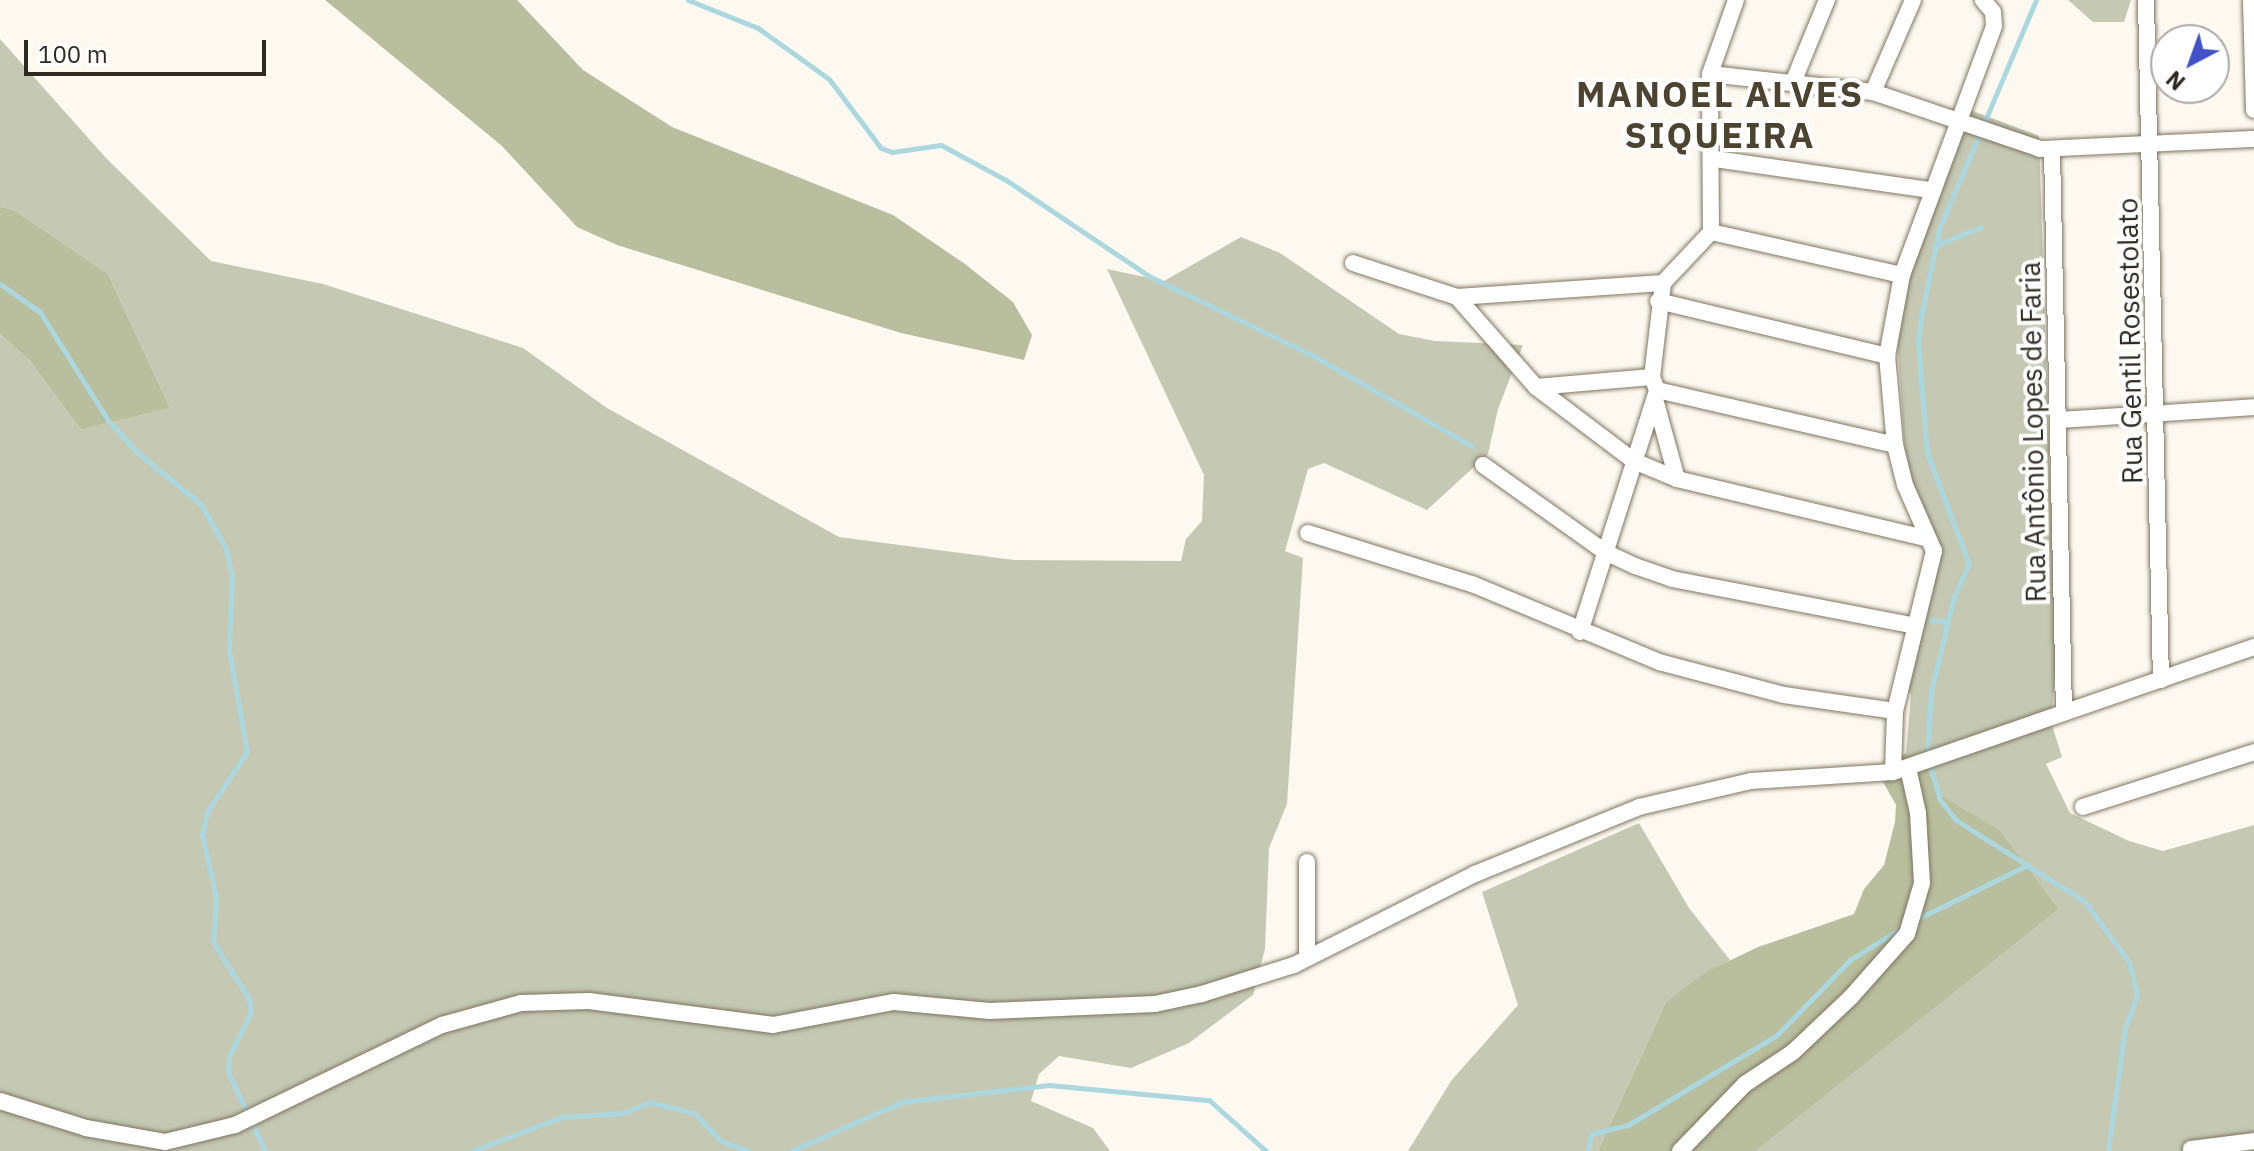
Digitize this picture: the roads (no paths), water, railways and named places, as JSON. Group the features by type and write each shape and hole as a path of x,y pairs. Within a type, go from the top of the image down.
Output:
{"street":[{"path":"1580,632 1655,389 1658,301 1663,283 1711,232 1715,159 1710,74 1736,0"},
{"path":"1794,80 1827,0"},
{"path":"1873,92 1913,0"},
{"path":"1680,1151 1745,1084 1793,1052 1851,997 1907,934 1917,908 1922,883 1914,766 1895,711 1934,551 1895,445 1887,356 1902,275 1957,118 1994,26 1993,12 1983,0"},
{"name":"Rua Gentil Rosestolato","path":"2146,0 2158,416 2161,680"},
{"path":"2251,0 2254,110"},
{"path":"1710,74 1794,80 1873,92 2052,150 2254,139"},
{"name":"Rua Antônio Lopes de Faria","path":"2052,150 2064,712"},
{"path":"1715,159 1931,190"},
{"path":"1711,232 1902,275"},
{"path":"1353,263 1457,297 1663,283"},
{"path":"1457,297 1536,387 1634,461 1677,479 1928,539"},
{"path":"1658,301 1887,356"},
{"path":"1536,387 1655,389 1895,445"},
{"path":"1655,389 1677,479"},
{"path":"2060,420 2158,416 2254,407"},
{"path":"1483,465 1605,552 1672,579 1915,626"},
{"path":"1308,533 1457,578 1580,632 1659,662 1784,695 1895,711"},
{"path":"0,1101 86,1128 165,1142 235,1125 442,1025 521,1003 575,1000 773,1025 894,1002 990,1011 1155,1004 1264,977 1475,874 1639,807 1751,781 1914,766 2254,647"},
{"path":"2083,807 2254,752"},
{"path":"1307,862 1307,958"},
{"path":"2191,1149 2254,1141"}],"waterway":[{"path":"688,0 758,28 829,79 881,148 892,152 941,145 1006,180 1149,276 1314,356 1472,446"},
{"path":"2036,0 1939,230 1922,312 1918,342 1927,453 1969,564 1954,596 1931,692 1927,755 1940,800 1956,820 2085,902 2129,962 2137,995 2125,1028 2108,1151"},
{"path":"1934,246 1981,227"},
{"path":"0,284 40,312 107,419 137,452 201,504 226,549 232,574 229,650 247,752 207,812 202,835 216,897 213,942 249,999 251,1012 229,1056 228,1072 265,1151"},
{"path":"1931,620 1947,622"},
{"path":"1915,920 2028,865"},
{"path":"1588,1151 1591,1134 1628,1125 1777,1035 1850,960 1906,925"},
{"path":"791,1151 902,1102 1049,1085 1209,1100 1266,1151"},
{"path":"472,1151 562,1117 624,1113 650,1102 694,1113 721,1141 748,1151"}],"district":[{"name":"MANOEL ALVES SIQUEIRA","path":"1720,114"}]}
